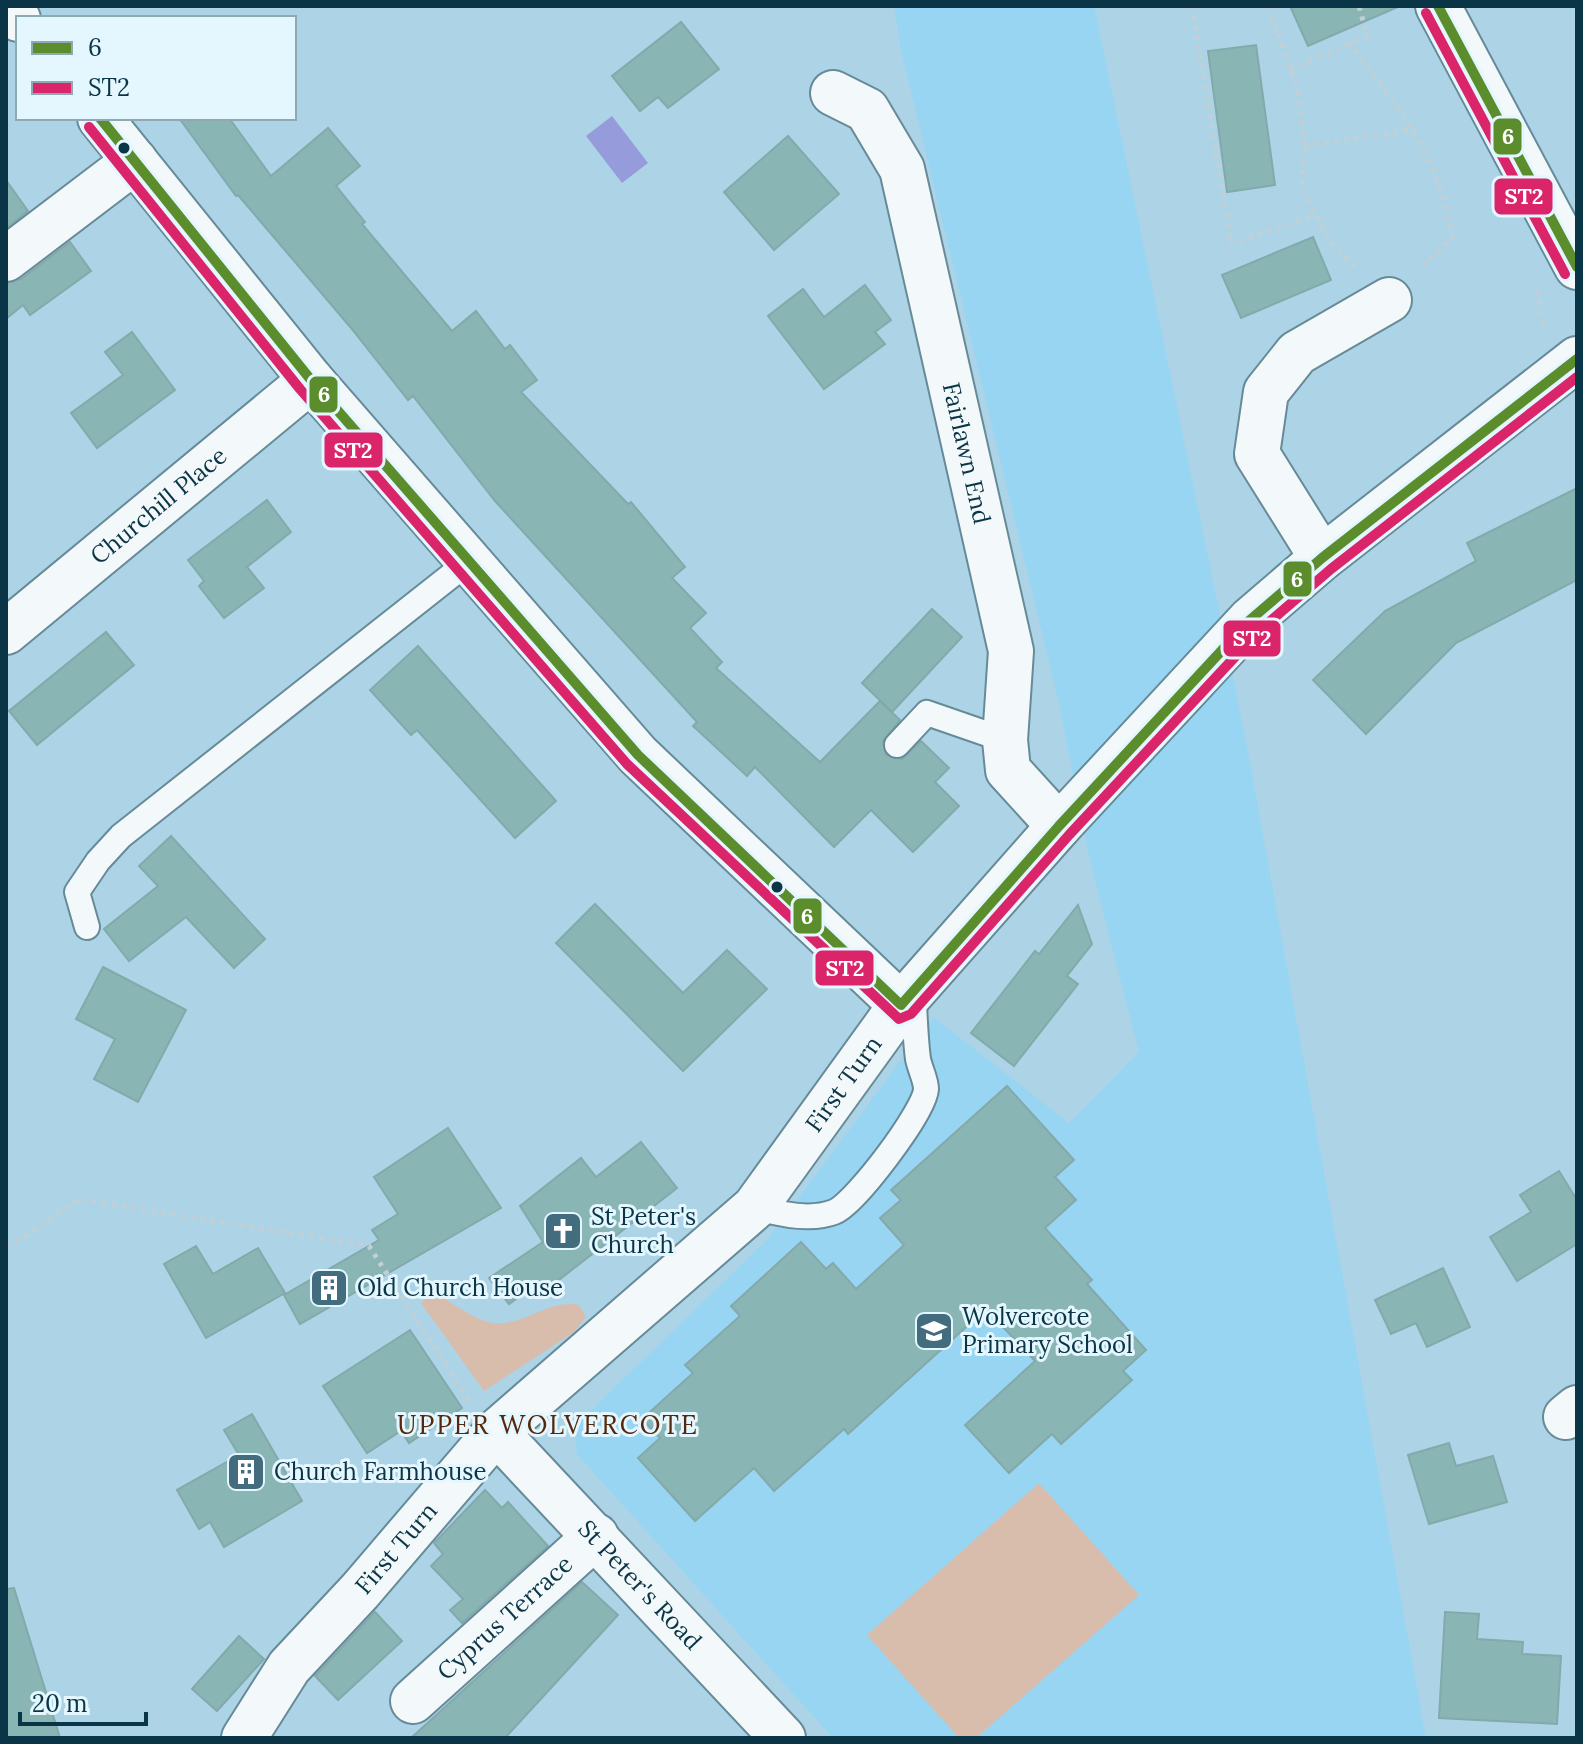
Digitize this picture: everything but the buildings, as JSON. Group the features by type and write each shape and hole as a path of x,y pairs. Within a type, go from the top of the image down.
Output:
{"street":[{"path":"1438,6 1577,267"},
{"name":"Fairlawn End","path":"833,93 867,110 902,169 1011,651 1005,740 1008,770 1071,813"},
{"path":"102,120 311,380 467,563 638,755 907,998"},
{"path":"6,259 135,161"},
{"path":"1322,558 1257,454 1266,392 1297,353 1389,300"},
{"name":"First Turn","path":"244,1738 289,1667 360,1591 496,1432 755,1207 907,998 1071,813 1250,620 1322,558 1577,359"},
{"name":"Churchill Place","path":"6,632 311,380"},
{"name":"St Peter's Road","path":"496,1432 783,1738"},
{"name":"Cyprus Terrace","path":"413,1701 596,1536"}],"lane":[{"path":"87,927 77,892 98,861 121,836 467,563"},
{"path":"897,745 927,713 1005,740"},
{"path":"755,1207 778,1214 835,1211 864,1185 917,1112 926,1090 907,998"}],"path":[{"path":"1192,6 1231,244 1316,215"},
{"path":"1268,6 1298,90 1305,146 1301,188 1332,244 1389,300 1452,238 1447,207 1415,129 1349,43"},
{"path":"1290,69 1367,36 1359,6"},
{"path":"1305,146 1415,129"},
{"path":"6,1245 24,1237 79,1199 369,1246 469,1401 496,1432"}],"shaded area":[{"path":"894,6 1094,6 1246,741 1426,1738 833,1738 577,1454 574,1427 768,1239 933,1017 1069,1123 1139,1052 1090,861 1059,703 901,50"},
{"path":"612,116 648,163 622,183 586,136"},
{"path":"433,1292 488,1322 511,1322 568,1304 579,1305 586,1317 574,1332 484,1391 421,1303"},
{"path":"1039,1483 1139,1595 976,1738 959,1738 867,1635"}],"transit line":[{"name":"6","path":"1438,6 1577,267"},
{"name":"ST2","path":"1426,13 1565,274"},
{"name":"6","path":"102,120 311,380 638,755 901,1005 1059,826 1250,620 1322,558 1577,359"},
{"name":"ST2","path":"89,127 300,389 627,764 899,1019 911,1014 1069,835 1260,630 1331,569 1577,377"}],"place":[{"name":"St Peter's Church","path":"563,1231"},
{"name":"Old Church House","path":"329,1288"},
{"name":"Wolvercote Primary School","path":"934,1331"},
{"name":"Church Farmhouse","path":"246,1472"}],"district":[{"name":"UPPER WOLVERCOTE","path":"548,1425"}]}
